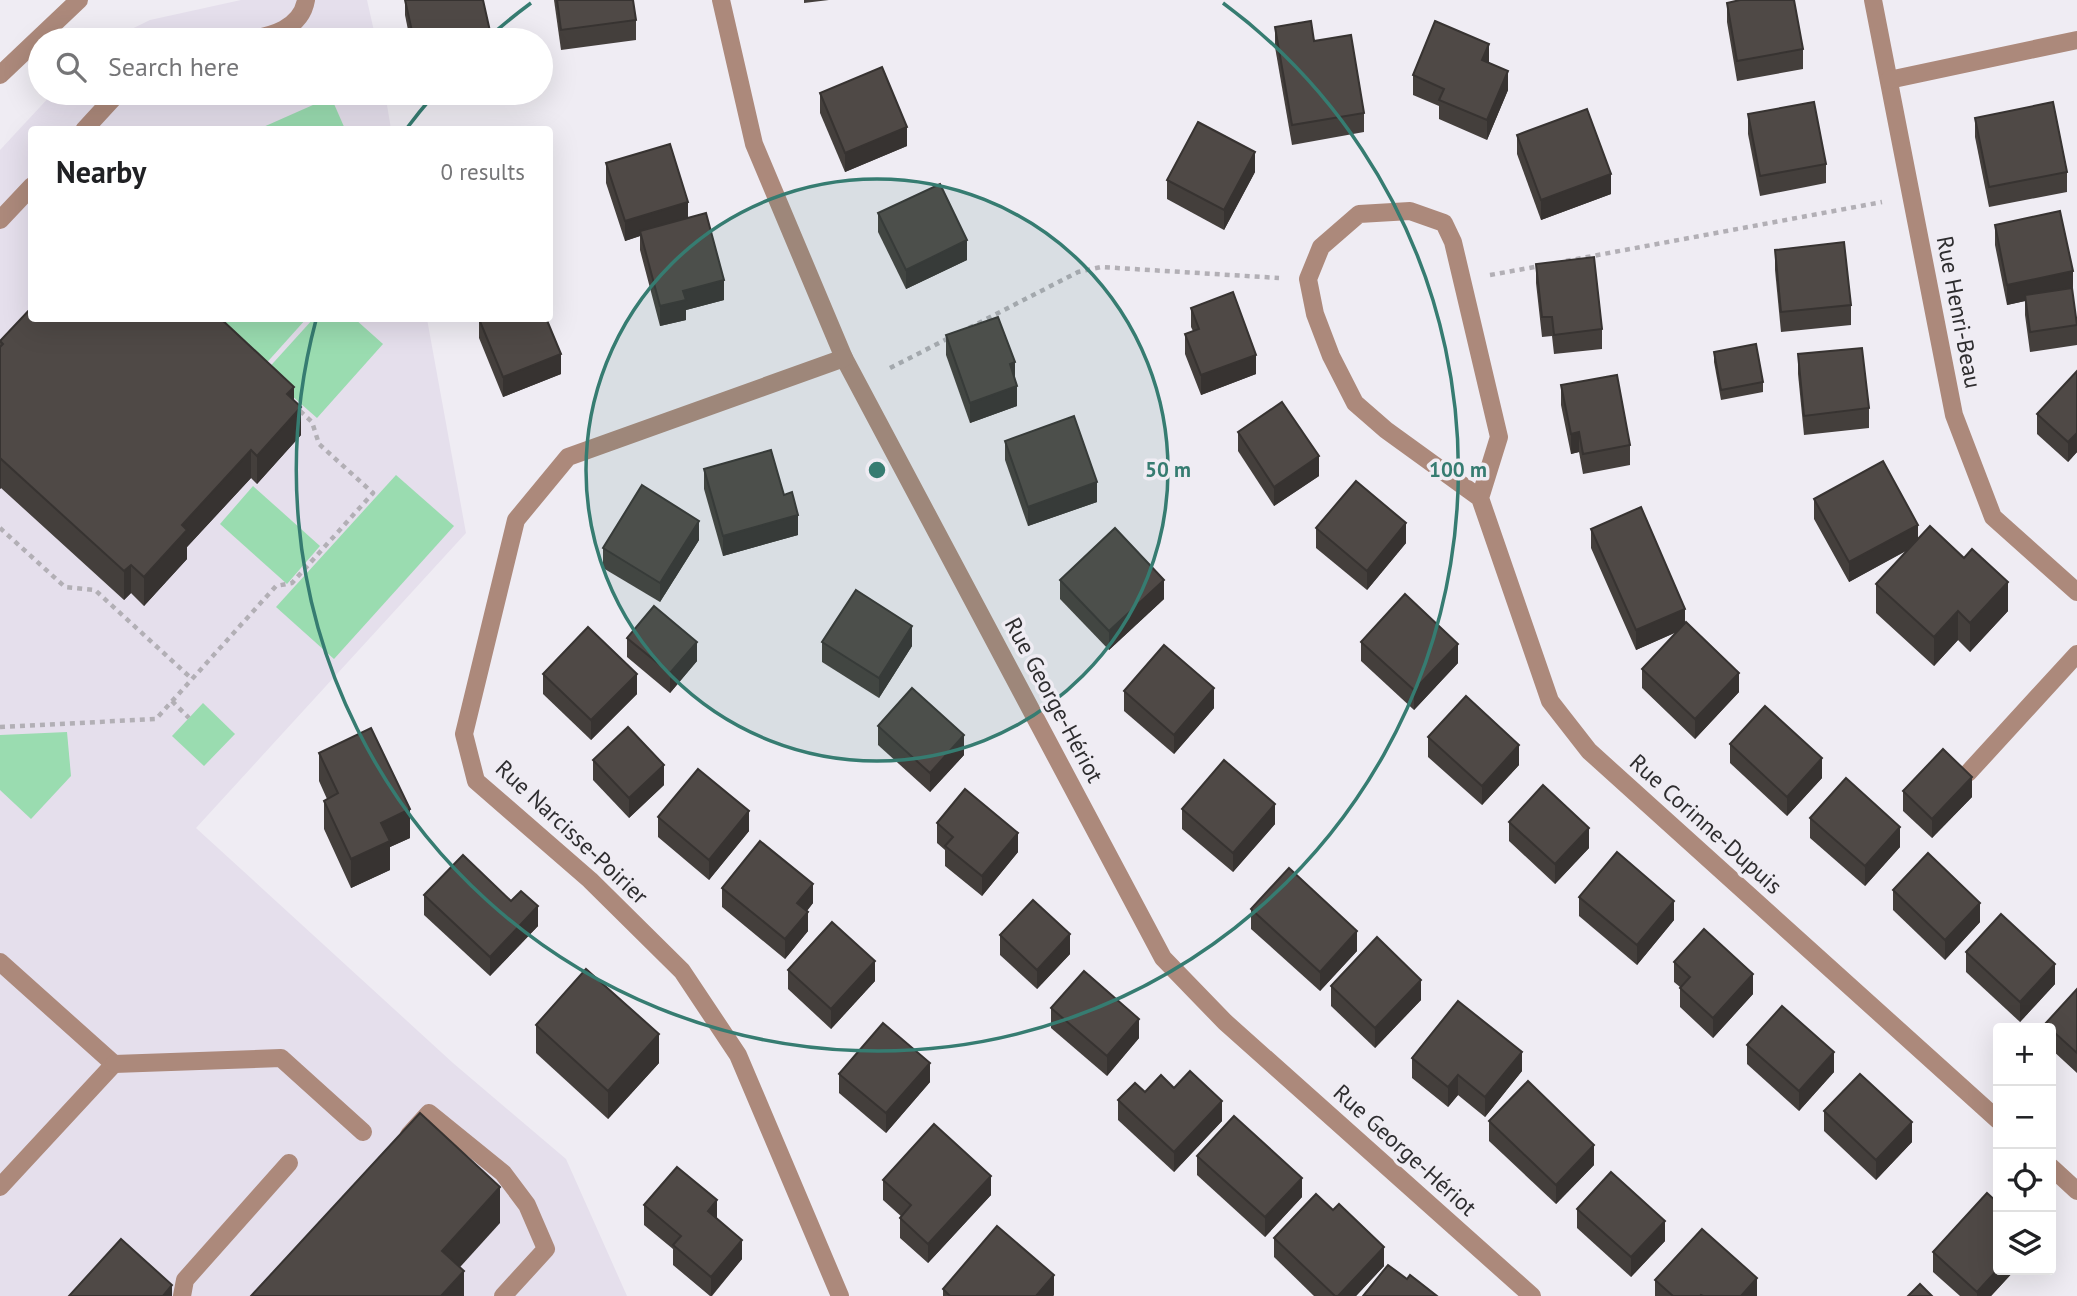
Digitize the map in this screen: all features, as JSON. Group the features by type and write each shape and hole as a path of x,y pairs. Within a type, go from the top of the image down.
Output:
{"street":[{"path":"50,28 79,0"},
{"path":"285,28 300,16 306,0"},
{"name":"Rue George-Hériot","path":"721,0 754,144 845,358 1163,958 1225,1022 1532,1296"},
{"name":"Rue Henri-Beau","path":"1873,0 1954,415 1993,517 2077,592"},
{"path":"1889,80 2077,40"},
{"path":"0,75 28,48"},
{"path":"88,126 107,105"},
{"path":"0,220 28,190"},
{"path":"1410,211 1444,223 1453,242 1499,437 1480,498 1386,430 1355,403 1331,356 1315,314 1308,279 1321,247 1359,214 1410,211"},
{"name":"Rue Narcisse-Poirier","path":"840,1296 738,1055 682,971 590,880 476,781 464,734 516,520 568,457 845,358"},
{"name":"Rue Corinne-Dupuis","path":"1480,498 1550,701 1589,751 1993,1115"},
{"path":"1968,773 2077,654"},
{"path":"0,962 114,1064 281,1058 363,1132"},
{"path":"0,1187 114,1064"},
{"path":"402,1143 429,1113 503,1174 527,1205 546,1249 503,1296"},
{"path":"181,1296 185,1280 289,1163"},
{"path":"2056,1172 2077,1191"}],"path":[{"path":"1557,262 1882,202"},
{"path":"1489,275 1543,265"},
{"path":"890,368 1078,272 1101,267 1279,278"},
{"path":"0,727 156,719 276,586 292,583 375,495 318,444 312,422 292,404"},
{"path":"0,528 65,587 95,590 192,679"},
{"path":"172,701 189,718"},
{"path":"32,725 32,734"}],"shaded area":[{"path":"241,0 367,0 373,28 134,28 150,20"},
{"path":"42,105 387,105 390,126 28,126 28,322 428,322 466,533 196,828 453,1063 566,1159 627,1296 0,1296 0,150"}],"green space":[{"path":"313,105 334,105 344,126 266,126"},
{"path":"217,322 303,322 262,368"},
{"path":"310,322 358,322 383,344 317,418 265,372"},
{"path":"396,475 454,526 334,659 276,607"},
{"path":"253,486 320,546 287,584 220,524"},
{"path":"203,703 235,734 204,766 172,736"},
{"path":"67,732 71,776 31,819 0,790 0,735"}],"building":[{"path":"405,0 483,0 489,28 411,28"},
{"path":"557,0 633,0 636,20 561,30"},
{"path":"1740,0 1794,0 1803,49 1737,61 1727,3"},
{"path":"1311,21 1314,41 1351,35 1364,113 1292,125 1275,27"},
{"path":"1435,21 1489,44 1482,60 1508,71 1487,120 1439,100 1444,89 1413,75"},
{"path":"882,67 907,127 845,153 820,93"},
{"path":"1814,102 1826,164 1760,176 1748,114"},
{"path":"2053,102 2067,172 1989,187 1975,118"},
{"path":"1587,109 1611,174 1541,200 1517,135"},
{"path":"1198,122 1255,152 1224,210 1167,180"},
{"path":"670,144 688,202 625,221 606,163"},
{"path":"940,184 967,240 906,270 878,213"},
{"path":"2060,211 2073,271 2007,285 1995,225"},
{"path":"706,213 724,280 683,291 686,300 660,306 640,231"},
{"path":"1844,242 1851,305 1781,312 1775,250"},
{"path":"1594,257 1602,329 1554,335 1552,317 1542,317 1536,264"},
{"path":"2072,288 2077,325 2030,332 2025,295"},
{"path":"1233,292 1256,355 1201,375 1185,334 1199,329 1191,308"},
{"path":"28,311 28,322 224,322 294,387 287,394 301,407 257,456 251,450 182,525 187,530 144,577 131,565 124,571 0,460 0,347 3,344 0,341"},
{"path":"998,317 1015,362 1010,364 1017,386 970,403 946,335"},
{"path":"480,322 548,322 561,354 503,377"},
{"path":"1756,344 1763,382 1721,390 1714,352"},
{"path":"1862,348 1869,408 1804,416 1798,354"},
{"path":"2077,371 2077,433 2068,442 2037,414"},
{"path":"1617,375 1630,445 1583,454 1579,432 1571,434 1561,385"},
{"path":"1282,402 1319,456 1274,487 1238,432"},
{"path":"1074,416 1097,482 1028,507 1005,441"},
{"path":"771,450 784,495 792,492 798,515 723,536 704,469"},
{"path":"1883,461 1918,525 1849,562 1814,499"},
{"path":"1356,481 1406,523 1367,571 1316,528"},
{"path":"642,485 699,521 660,583 603,548"},
{"path":"1641,507 1685,609 1636,630 1591,529"},
{"path":"1930,526 1964,558 1972,549 2008,582 1970,623 1958,611 1934,637 1876,584"},
{"path":"1115,528 1164,580 1109,631 1060,580"},
{"path":"856,590 912,626 879,678 822,642"},
{"path":"1405,594 1458,644 1414,690 1361,642"},
{"path":"654,606 697,642 670,673 627,638"},
{"path":"1686,622 1739,673 1695,719 1642,669"},
{"path":"588,627 637,674 591,720 543,674"},
{"path":"1164,645 1214,688 1174,735 1124,691"},
{"path":"912,688 964,735 930,773 878,726"},
{"path":"1466,696 1519,745 1482,786 1428,737"},
{"path":"1765,706 1822,758 1787,797 1730,744"},
{"path":"628,727 664,765 629,798 593,760"},
{"path":"371,728 410,809 381,823 390,841 351,859 324,801 338,793 319,753"},
{"path":"1943,749 1972,777 1932,819 1903,791"},
{"path":"1224,760 1275,804 1233,853 1182,809"},
{"path":"698,769 749,811 709,860 658,817"},
{"path":"1846,778 1900,827 1865,866 1810,818"},
{"path":"1543,785 1589,828 1555,864 1509,822"},
{"path":"965,789 1018,833 982,876 945,846 953,837 937,823"},
{"path":"760,841 813,884 797,903 808,912 785,939 722,888"},
{"path":"1617,852 1674,901 1637,945 1579,897"},
{"path":"1928,853 1980,903 1945,940 1893,890"},
{"path":"463,855 511,901 521,891 538,906 490,957 424,895"},
{"path":"1289,868 1357,931 1320,972 1251,909"},
{"path":"1033,900 1070,934 1037,970 1000,935"},
{"path":"2001,914 2055,964 2020,1002 1966,952"},
{"path":"832,922 875,961 831,1009 788,970"},
{"path":"1704,929 1753,974 1713,1018 1680,988 1690,977 1674,962"},
{"path":"1377,937 1421,980 1375,1028 1331,986"},
{"path":"586,969 659,1034 608,1091 536,1025"},
{"path":"1084,971 1139,1019 1107,1056 1051,1008"},
{"path":"2077,989 2077,1053 2056,1034 2056,1023 2046,1023"},
{"path":"1458,1001 1522,1052 1485,1097 1458,1075 1448,1087 1412,1058"},
{"path":"1782,1006 1834,1052 1799,1091 1747,1045"},
{"path":"883,1023 930,1063 886,1113 839,1074"},
{"path":"1190,1071 1222,1101 1174,1152 1118,1100 1135,1083 1145,1092 1161,1075 1174,1088"},
{"path":"1860,1074 1912,1122 1876,1160 1824,1111"},
{"path":"1528,1081 1594,1145 1556,1185 1489,1121"},
{"path":"420,1113 500,1187 442,1251 464,1271 441,1296 251,1296"},
{"path":"1234,1116 1302,1178 1265,1217 1197,1156"},
{"path":"934,1124 991,1176 928,1244 900,1218 911,1205 883,1180"},
{"path":"677,1167 717,1200 708,1211 742,1240 711,1277 673,1245 681,1236 644,1205"},
{"path":"1611,1172 1665,1221 1631,1257 1577,1209"},
{"path":"1987,1193 1993,1198 1993,1274 1977,1292 1933,1252"},
{"path":"1316,1194 1333,1210 1339,1204 1384,1247 1338,1296 1274,1238"},
{"path":"997,1226 1054,1275 1036,1296 950,1296 943,1289"},
{"path":"1702,1229 1757,1278 1741,1296 1673,1296 1655,1280"},
{"path":"121,1239 172,1285 163,1296 69,1296"},
{"path":"1388,1265 1407,1279 1410,1275 1437,1296 1363,1296"},
{"path":"1920,1284 1932,1296 1908,1296"}]}
